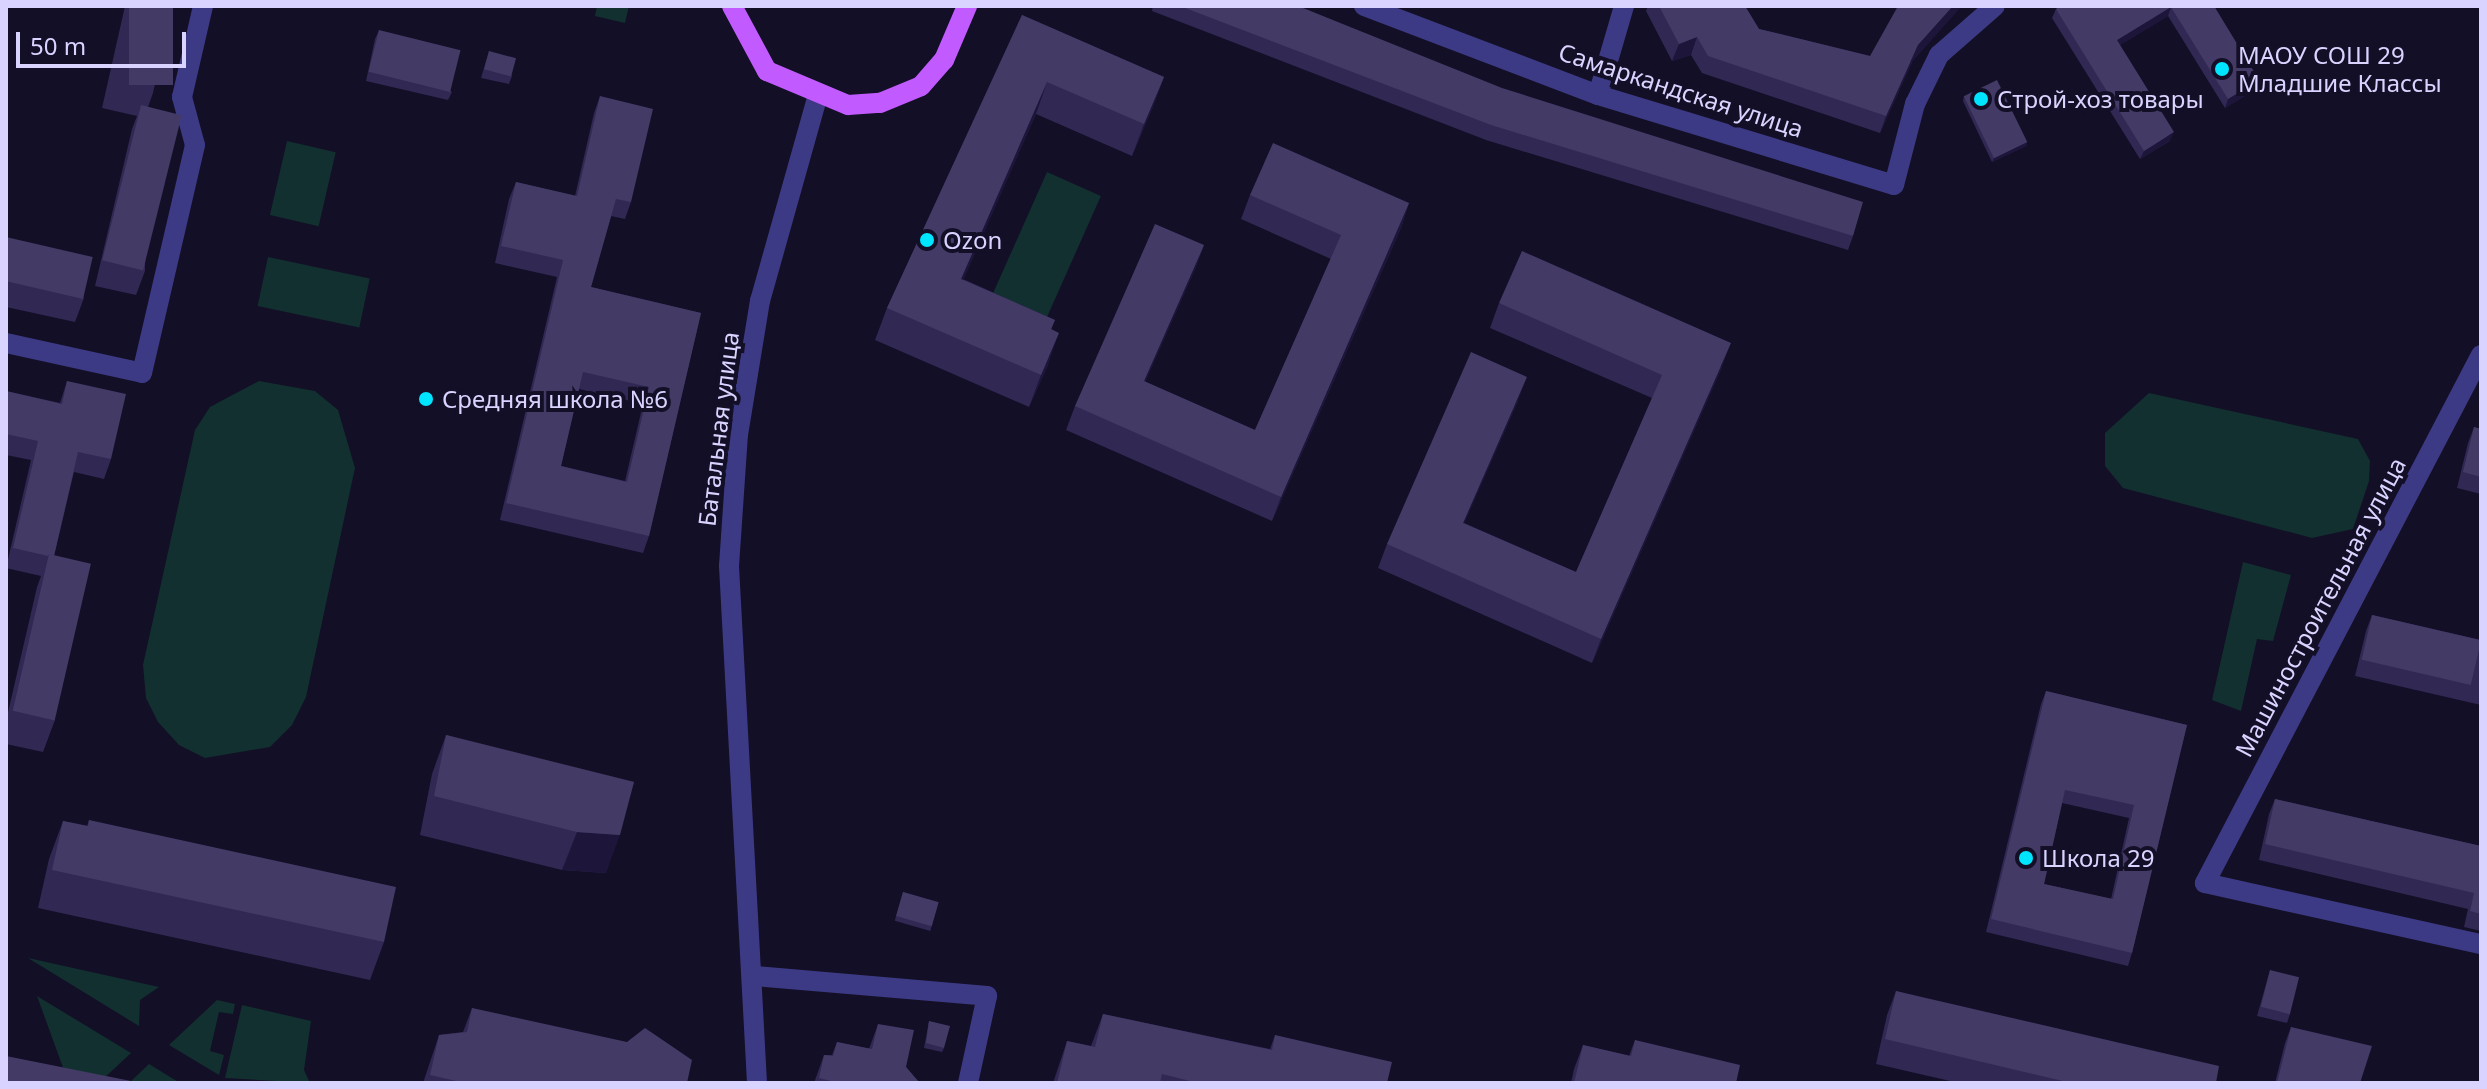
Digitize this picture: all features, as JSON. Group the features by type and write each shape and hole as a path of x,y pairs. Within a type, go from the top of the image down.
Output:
{"main road":[{"path":"732,6 756,59 817,98 880,103 921,86 944,60 967,6"}],"street":[{"path":"6,343 142,373 195,145 182,97 203,6"},
{"name":"Самаркандская улица","path":"1364,6 1598,95 1894,185 1915,104 1939,55 1995,6"},
{"path":"1598,95 1624,6"},
{"name":"Батальная улица","path":"757,1083 755,976 729,566 738,435 760,301 817,98"},
{"name":"Машиностроительная улица","path":"2481,355 2205,883 2481,944"},
{"path":"755,976 987,996 968,1083"}],"green space":[{"path":"597,6 629,6 625,23 595,16"},
{"path":"287,141 336,152 319,226 270,215"},
{"path":"1047,172 1101,196 1047,317 993,294"},
{"path":"268,257 370,279 359,328 258,306"},
{"path":"259,381 315,391 338,410 355,468 306,697 292,725 270,747 205,758 179,745 158,722 146,698 143,665 195,430 210,407"},
{"path":"2149,393 2358,439 2370,461 2369,481 2353,529 2312,538 2123,488 2105,466 2105,433"},
{"path":"2243,562 2291,575 2273,641 2257,639 2241,711 2212,700"},
{"path":"28,958 159,987 140,1000 139,1026"},
{"path":"37,996 131,1053 101,1081 65,1073"},
{"path":"217,1000 235,1004 233,1014 219,1012 210,1051 224,1055 219,1075 169,1045"},
{"path":"242,1005 311,1021 304,1070 310,1083 225,1078"},
{"path":"149,1064 180,1083 129,1083"}],"building":[{"path":"129,6 173,6 173,85 129,85"},
{"path":"1180,6 1298,6 1502,88 1863,202 1853,236 1491,125"},
{"path":"1659,6 1745,6 1759,29 1870,56 1898,6 1953,6 1918,45 1886,116 1708,56 1697,37 1679,44"},
{"name":"МАОУ СОШ 29 Младшие Классы","path":"2060,6 2214,6 2259,80 2228,99 2171,7 2117,40 2174,132 2144,151 2056,9"},
{"path":"1022,15 1164,77 1144,124 1047,82 961,279 1055,320 1051,329 1059,333 1041,375 887,308"},
{"path":"379,30 461,50 450,92 369,72"},
{"path":"489,51 516,58 511,77 484,69"},
{"path":"1997,80 2027,142 1994,158 1964,96"},
{"path":"600,96 653,109 631,202 616,199 591,287 701,313 649,536 506,503 563,260 501,246 516,182 577,196","holes":["583,372 649,387 627,482 561,466"]},
{"path":"141,105 182,115 143,270 102,260"},
{"path":"1273,143 1409,203 1281,497 1075,406 1155,224 1204,245 1144,381 1255,430 1341,235 1250,195"},
{"path":"6,237 93,257 83,299 6,281"},
{"path":"1522,251 1731,343 1601,639 1387,544 1471,352 1527,377 1463,523 1576,572 1662,375 1499,303"},
{"path":"67,381 126,394 111,459 78,452 54,556 48,556 13,548 38,441 6,434 6,391 62,404"},
{"path":"2474,427 2481,429 2481,477 2463,472"},
{"path":"49,554 91,564 55,721 13,711"},
{"path":"2372,615 2481,640 2471,685 2362,660"},
{"name":"Школа 29","path":"2046,691 2187,725 2132,953 1991,919","holes":["2065,790 2134,805 2113,899 2044,884"]},
{"path":"446,735 634,782 620,835 577,832 434,796"},
{"path":"2275,799 2481,846 2481,914 2470,911 2474,893 2265,844"},
{"path":"89,820 396,887 384,942 52,870 63,821 88,826"},
{"path":"903,892 939,902 932,926 896,916"},
{"path":"2270,970 2299,977 2290,1014 2261,1007"},
{"path":"1896,991 2219,1066 2216,1083 2071,1083 1885,1039"},
{"path":"472,1008 627,1042 645,1028 692,1060 687,1083 465,1083 430,1075 439,1035 467,1032"},
{"path":"1103,1014 1272,1050 1275,1035 1392,1062 1387,1083 1198,1083 1162,1074 1160,1083 1057,1083 1067,1041 1095,1047"},
{"path":"929,1021 950,1026 944,1048 926,1043"},
{"path":"878,1024 914,1030 906,1067 918,1081 916,1083 831,1083 819,1078 824,1055 833,1056 837,1042 872,1049"},
{"path":"2291,1027 2372,1046 2360,1083 2277,1083"},
{"path":"1635,1040 1740,1065 1736,1083 1574,1083 1583,1045 1631,1056"},
{"path":"6,1056 141,1083 6,1083"}],"place":[{"name":"МАОУ СОШ 29 Младшие Классы","path":"2222,69"},
{"name":"Строй-хоз товары","path":"1981,99"},
{"name":"Ozon","path":"927,240"},
{"name":"Средняя школа №6","path":"426,399"},
{"name":"Школа 29","path":"2026,858"}]}
